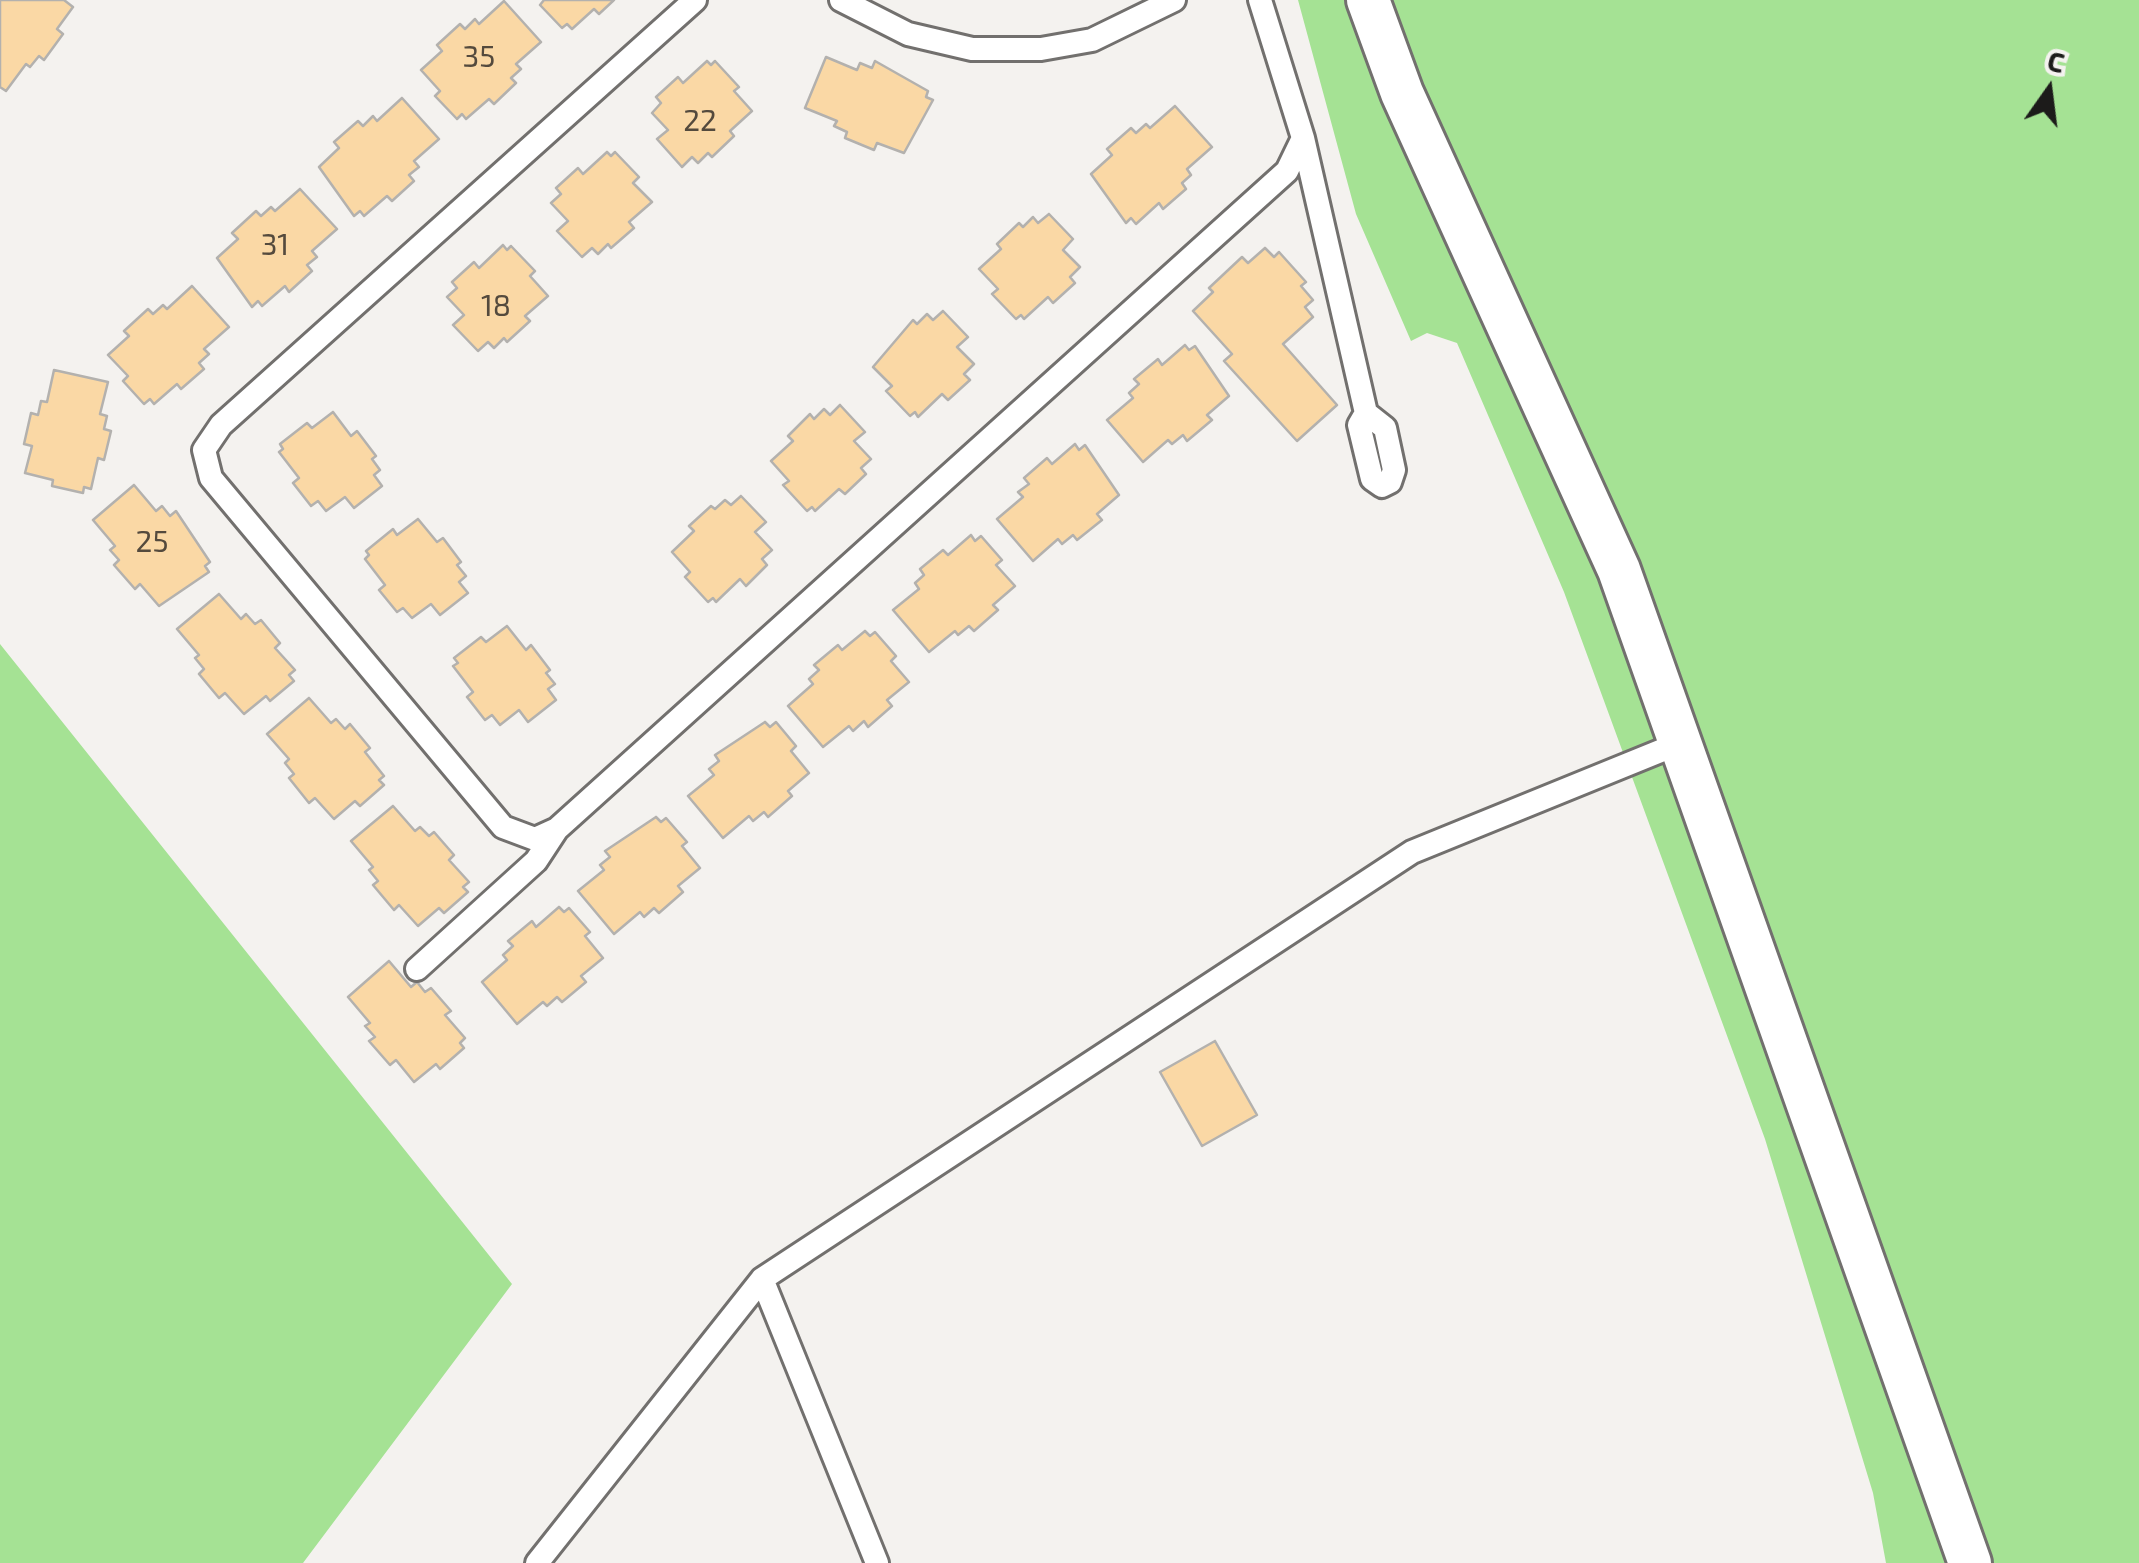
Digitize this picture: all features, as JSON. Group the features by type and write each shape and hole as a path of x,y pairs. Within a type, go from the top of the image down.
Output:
{"street":[{"path":"1368,0 1402,94 1619,570 1970,1563"}],"lane":[{"path":"557,829 535,839 502,827 212,478 204,450 221,425 695,0"},
{"path":"841,0 908,34 972,49 1041,49 1092,40 1174,0"},
{"path":"1260,0 1303,138 1366,413"},
{"path":"416,969 536,861 557,829 1287,171 1303,138"},
{"path":"538,1563 762,1278 1412,852 1680,744"},
{"path":"762,1278 877,1563"}],"green space":[{"path":"1298,0 2139,0 2139,1563 1886,1563 1873,1493 1765,1139 1564,592 1457,343 1427,333 1411,341 1356,214"},
{"path":"0,644 512,1284 303,1563 0,1563"}],"building":[{"path":"0,0 64,0 73,7 57,29 63,34 44,60 39,56 30,67 26,64 6,91 0,87"},
{"path":"544,0 614,0 599,14 594,9 572,29 567,24 562,28 540,5"},
{"path":"504,1 541,42 516,64 521,69 511,78 516,83 494,104 489,99 466,119 462,114 457,119 435,96 440,91 421,70 442,51 437,45 460,24 465,29 475,19 479,24"},
{"path":"826,57 857,70 860,63 872,68 875,61 928,91 926,97 933,100 904,153 877,143 874,150 845,138 847,132 834,126 837,121 805,108"},
{"path":"707,61 711,65 715,61 739,87 734,91 752,111 730,131 734,136 712,157 708,153 698,163 692,157 682,167 657,139 668,130 652,113 661,103 656,97 678,77 683,83"},
{"path":"402,98 439,139 414,161 419,167 409,175 414,181 392,201 387,196 364,216 360,211 354,216 319,167 339,148 334,142 358,121 363,126 373,116 377,121"},
{"path":"1175,106 1212,147 1187,169 1191,175 1182,183 1186,189 1163,209 1159,203 1136,224 1131,218 1126,223 1091,174 1112,155 1107,149 1131,128 1136,133 1146,124 1150,128"},
{"path":"607,152 611,156 615,152 639,177 633,183 652,202 629,222 634,228 611,248 608,244 598,254 592,248 582,257 557,231 568,221 551,203 561,194 556,188 578,168 583,174"},
{"path":"300,189 337,229 312,251 317,257 307,265 312,271 289,292 285,286 262,306 258,301 252,307 217,258 238,239 232,233 256,211 261,216 271,207 275,211"},
{"path":"1049,214 1073,239 1063,250 1080,267 1070,277 1075,283 1053,303 1048,297 1024,319 1021,315 1016,319 992,294 998,289 979,269 1001,249 997,244 1019,223 1023,227 1033,217 1038,223"},
{"path":"503,245 507,250 511,246 535,271 530,276 548,296 525,316 530,321 507,342 504,338 494,348 488,342 478,351 453,325 464,315 447,297 457,288 452,282 474,262 479,268"},
{"path":"1265,248 1274,257 1279,252 1306,282 1301,286 1313,300 1305,307 1313,317 1283,344 1337,405 1297,441 1224,361 1232,354 1193,311 1213,292 1209,288 1242,257 1248,263"},
{"path":"192,286 229,327 204,349 209,354 199,363 204,369 181,389 177,384 154,404 150,399 144,404 123,381 128,376 108,355 129,336 124,331 148,309 153,314 163,305 167,309"},
{"path":"943,311 968,337 957,347 974,364 964,374 970,380 948,400 942,394 918,417 915,412 910,416 886,391 892,386 873,367 913,320 917,324 927,314 933,320"},
{"path":"1185,345 1189,350 1195,346 1229,396 1207,415 1212,420 1187,441 1183,435 1172,444 1168,440 1143,462 1107,420 1133,398 1129,393 1139,384 1134,379 1158,359 1162,365"},
{"path":"54,370 108,382 100,414 107,416 104,429 111,431 104,460 98,458 91,489 84,487 83,493 52,486 53,480 25,473 32,446 24,444 31,413 38,415 41,401 47,402"},
{"path":"840,405 865,432 854,441 871,459 861,468 866,474 845,494 839,489 815,511 812,507 807,511 783,485 789,481 771,461 793,441 788,436 810,414 814,419 824,409 830,415"},
{"path":"333,412 351,436 357,431 376,456 372,459 380,470 374,475 382,486 354,508 345,497 326,511 318,501 311,506 293,483 299,478 279,452 283,449 280,444 307,423 312,428"},
{"path":"1075,444 1079,450 1085,445 1119,495 1097,514 1102,520 1077,540 1073,535 1062,544 1058,539 1033,561 997,519 1023,497 1018,492 1029,484 1024,478 1047,458 1052,464"},
{"path":"134,485 156,511 162,506 170,516 176,511 210,562 205,566 209,572 159,606 140,584 135,589 114,565 119,560 110,550 115,546 93,520"},
{"path":"741,496 766,522 755,532 772,550 762,559 767,565 746,586 740,579 716,602 713,598 708,602 685,577 690,572 672,552 694,531 689,526 711,506 715,509 725,500 731,505"},
{"path":"418,519 437,542 443,538 461,562 457,565 466,576 459,582 468,593 440,615 431,604 412,618 403,608 397,612 379,590 385,585 365,559 369,555 366,551 393,529 397,535"},
{"path":"971,535 975,541 981,536 1002,560 996,565 1015,586 993,605 998,610 974,631 969,626 958,635 955,631 929,652 893,610 919,589 915,583 924,575 920,569 943,550 948,555"},
{"path":"219,594 241,619 246,614 255,624 261,620 280,643 275,648 295,670 289,675 294,681 270,701 266,696 244,714 225,693 219,698 199,674 204,669 195,658 199,655 177,629"},
{"path":"507,626 526,650 531,645 550,670 546,673 555,684 548,689 556,700 528,722 519,710 500,725 492,715 485,720 467,697 473,692 453,666 458,663 454,658 481,637 486,642"},
{"path":"865,631 870,636 875,632 896,656 891,661 909,682 887,700 892,706 868,727 864,721 853,731 849,726 823,747 788,706 813,684 809,679 819,670 814,665 838,645 842,650"},
{"path":"309,698 331,723 336,719 345,729 350,724 370,748 365,752 384,776 379,780 384,785 360,806 355,801 334,819 315,798 309,803 289,778 294,774 285,763 289,759 267,734"},
{"path":"765,722 770,727 776,722 796,746 791,751 809,773 788,791 792,796 768,817 764,812 753,821 749,816 723,838 688,796 714,775 709,769 719,761 715,755"},
{"path":"393,806 415,831 420,827 429,836 434,832 454,855 449,860 469,882 463,887 468,892 444,913 439,908 418,926 399,905 394,910 373,885 378,881 369,870 373,867 351,841"},
{"path":"656,817 661,822 666,818 687,842 682,846 700,868 678,886 683,892 659,913 654,908 644,917 640,912 614,934 578,891 604,870 600,865 610,857 605,851"},
{"path":"559,907 564,912 569,908 590,932 585,936 603,958 581,976 586,982 562,1002 557,997 547,1006 543,1002 517,1024 482,982 507,960 503,955 513,946 508,941 532,921 536,927"},
{"path":"389,961 411,987 417,982 425,992 431,988 451,1011 445,1015 465,1038 460,1043 464,1048 440,1069 436,1064 414,1082 396,1060 390,1065 369,1041 375,1037 365,1026 370,1023 348,997"},
{"path":"1215,1041 1257,1115 1202,1146 1160,1072"}]}
